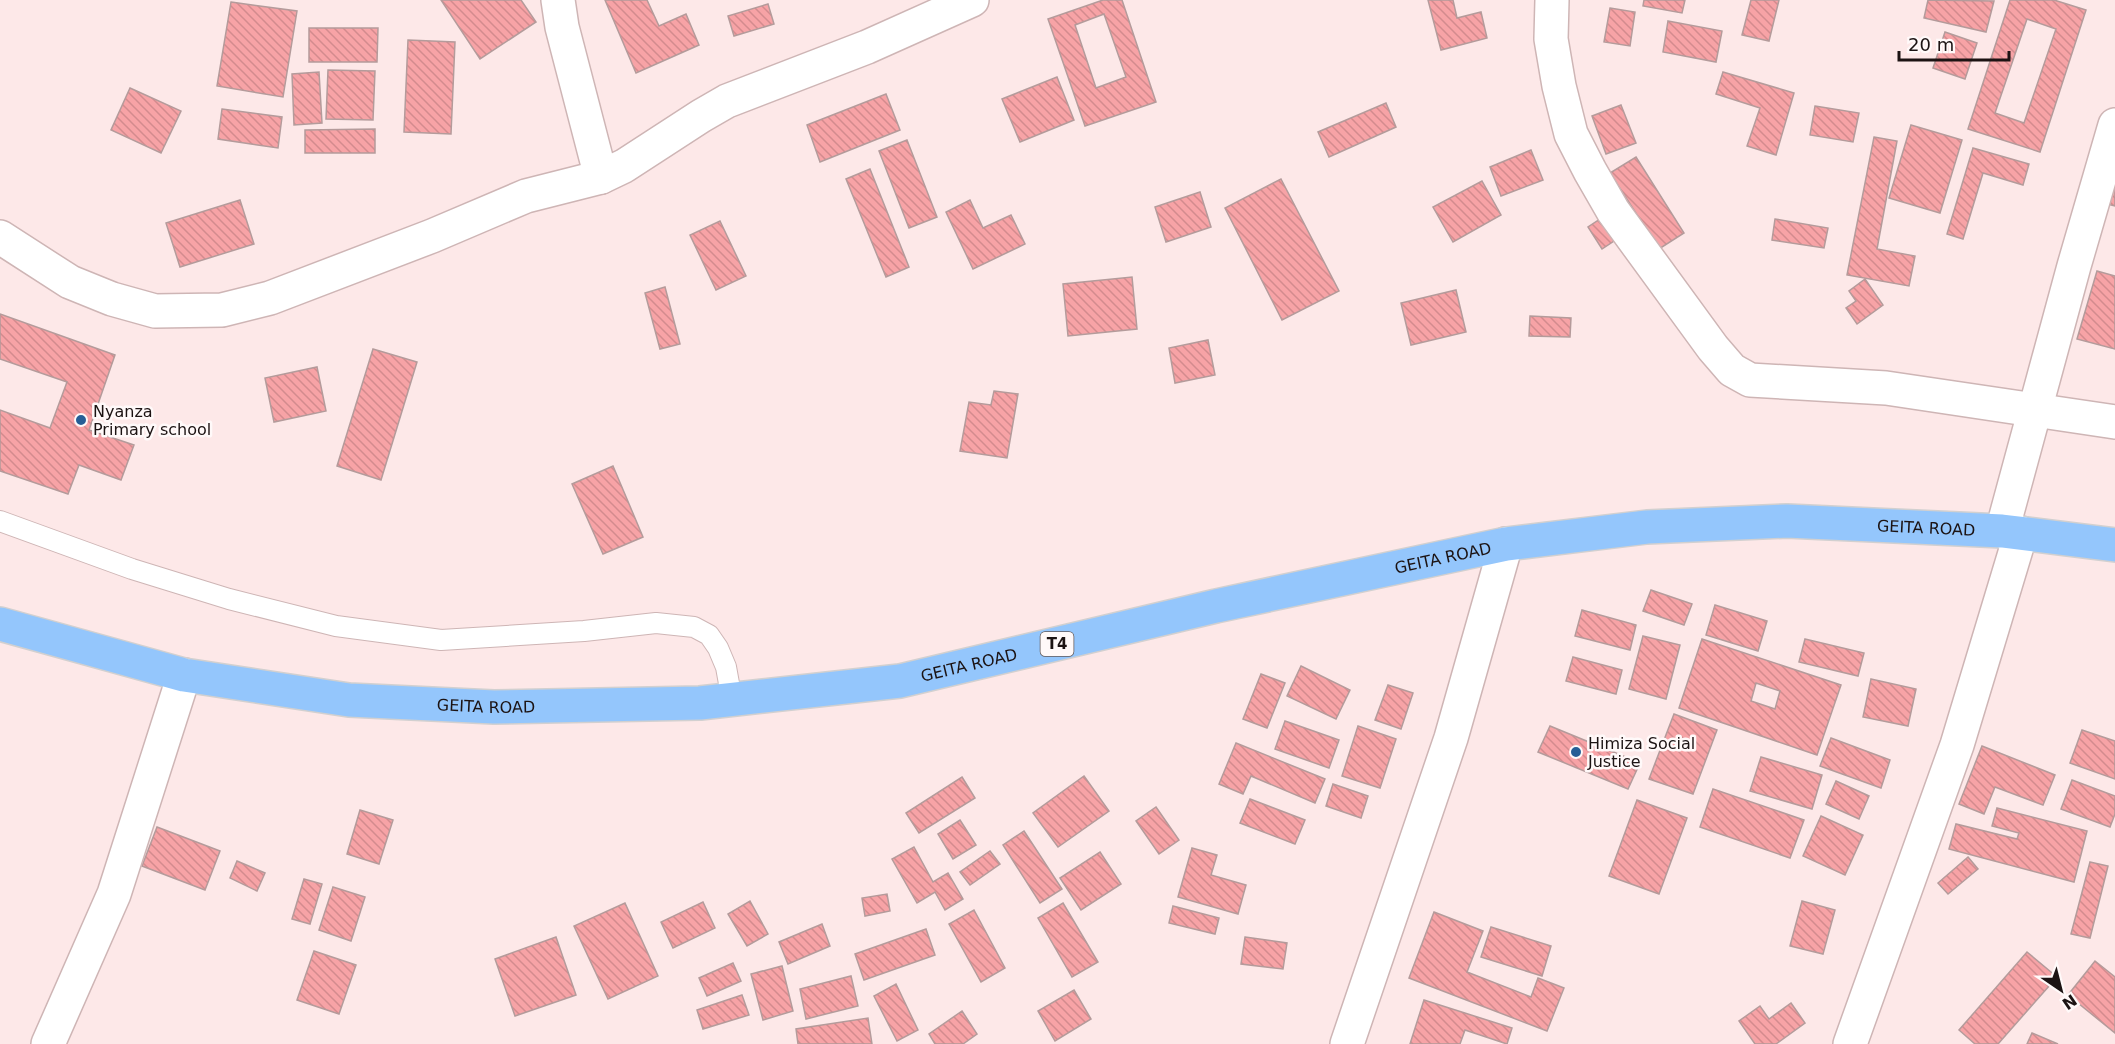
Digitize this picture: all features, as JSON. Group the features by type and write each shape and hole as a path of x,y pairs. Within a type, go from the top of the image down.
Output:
{"highway":[{"name":"GEITA ROAD","path":"0,624 184,675 349,700 483,706 700,703 900,681 1205,609 1506,544 1647,527 1787,521 2012,532 2115,545"}],"street":[{"path":"558,0 562,27 601,177"},
{"path":"0,237 70,282 112,299 155,310 222,310 281,294 432,236 526,196 601,177 624,166 728,101 867,46 972,0"},
{"path":"1552,0 1551,39 1559,86 1571,134 1613,211 1713,348 1732,370 1750,381 1886,388 2115,422"},
{"path":"1850,1044 1957,745 2012,532 2036,410 2115,125"},
{"path":"1347,1044 1451,738 1506,544"},
{"path":"48,1044 114,894 184,675"}],"lane":[{"path":"0,521 132,569 229,599 336,626 441,640 584,631 656,623 694,627 709,635 718,648 726,667 732,700"}],"building":[{"path":"441,0 521,0 536,22 480,59"},
{"path":"605,0 647,0 659,26 686,14 699,45 636,73"},
{"path":"1103,0 1122,0 1156,102 1085,126 1048,19","holes":["1104,14 1126,77 1096,88 1075,25"]},
{"path":"1428,0 1453,0 1457,18 1481,12 1487,38 1441,50"},
{"path":"1644,0 1685,0 1682,13 1643,6"},
{"path":"1751,0 1779,0 1769,41 1742,35"},
{"path":"1928,0 1994,1 1986,32 1924,18"},
{"path":"2010,0 2054,0 2086,10 2040,152 1968,129","holes":["2027,19 2056,29 2024,123 1995,113"]},
{"path":"231,2 297,11 283,97 217,86"},
{"path":"768,4 774,24 734,36 728,16"},
{"path":"1610,8 1635,12 1630,46 1604,42"},
{"path":"1668,21 1722,31 1716,62 1663,52"},
{"path":"309,28 378,28 377,62 309,62"},
{"path":"1945,32 1977,43 1965,79 1933,68"},
{"path":"408,40 455,42 451,134 404,132"},
{"path":"328,70 375,71 373,120 326,119"},
{"path":"319,72 322,123 294,125 292,74"},
{"path":"1723,72 1794,93 1776,155 1747,146 1760,108 1716,94"},
{"path":"1057,77 1074,120 1020,142 1002,99"},
{"path":"130,88 181,111 161,153 111,130"},
{"path":"886,94 900,130 820,162 807,125"},
{"path":"1386,103 1396,127 1329,157 1318,132"},
{"path":"1621,105 1636,143 1606,154 1592,116"},
{"path":"1815,106 1859,113 1853,142 1810,135"},
{"path":"222,109 282,117 278,148 218,139"},
{"path":"1911,125 1962,140 1940,213 1889,198"},
{"path":"375,129 375,153 305,153 305,130"},
{"path":"1874,137 1897,141 1877,249 1915,256 1909,286 1847,275"},
{"path":"907,140 937,217 909,228 879,151"},
{"path":"1973,148 2029,164 2023,185 1983,173 1963,239 1947,234"},
{"path":"1531,150 1543,180 1501,196 1490,167"},
{"path":"1636,157 1684,233 1659,249 1610,173"},
{"path":"870,169 909,267 886,277 846,179"},
{"path":"1281,179 1339,291 1282,320 1225,208"},
{"path":"2115,180 2115,206 2107,204"},
{"path":"1482,181 1501,215 1453,242 1433,207"},
{"path":"1200,192 1211,227 1166,242 1155,207"},
{"path":"240,200 254,244 180,267 166,223"},
{"path":"970,200 983,228 1011,215 1025,244 973,269 946,212"},
{"path":"1600,219 1614,241 1602,249 1588,227"},
{"path":"1775,219 1828,228 1824,248 1772,240"},
{"path":"720,221 746,276 716,290 690,235"},
{"path":"2097,271 2115,276 2115,349 2077,339"},
{"path":"1132,277 1137,329 1068,336 1063,284"},
{"path":"1865,279 1883,305 1857,324 1846,308 1856,301 1849,291"},
{"path":"665,287 680,344 660,349 645,293"},
{"path":"1456,290 1466,332 1411,345 1401,303"},
{"path":"0,314 115,355 89,430 134,445 121,480 79,465 68,494 0,471 0,410 50,428 67,382 0,359"},
{"path":"1530,316 1571,318 1570,337 1529,336"},
{"path":"1208,340 1215,375 1175,383 1169,348"},
{"path":"373,349 417,362 381,480 337,466"},
{"path":"317,367 326,411 274,422 265,378"},
{"path":"994,391 1018,394 1007,458 960,451 969,402 991,405"},
{"path":"613,466 643,537 603,554 572,484"},
{"path":"1651,590 1692,604 1684,625 1643,611"},
{"path":"1715,605 1767,621 1758,651 1706,635"},
{"path":"1582,610 1636,625 1630,650 1575,636"},
{"path":"1643,636 1680,645 1666,699 1629,689"},
{"path":"1702,639 1841,685 1817,755 1679,708","holes":["1756,683 1780,691 1775,709 1751,701"]},
{"path":"1805,639 1864,653 1858,676 1799,662"},
{"path":"1573,657 1622,670 1616,694 1566,681"},
{"path":"1301,666 1350,690 1336,719 1287,696"},
{"path":"1261,674 1285,683 1267,728 1243,719"},
{"path":"1871,679 1916,689 1908,726 1863,717"},
{"path":"1388,685 1413,693 1401,729 1375,720"},
{"path":"1674,714 1717,730 1693,794 1649,779"},
{"path":"1285,721 1339,740 1329,768 1275,749"},
{"path":"1358,726 1396,739 1380,788 1342,776"},
{"path":"1550,726 1640,763 1628,789 1538,752"},
{"path":"2082,730 2115,741 2115,779 2070,763"},
{"path":"1831,738 1890,760 1881,788 1820,766"},
{"path":"1236,743 1325,779 1315,803 1251,776 1243,794 1219,784"},
{"path":"1982,746 2055,775 2043,805 1995,787 1984,814 1959,804"},
{"path":"1761,757 1822,775 1812,809 1750,791"},
{"path":"1084,776 1109,811 1058,847 1033,813"},
{"path":"962,777 975,798 919,833 906,813"},
{"path":"2072,780 2115,796 2115,814 2110,827 2061,809"},
{"path":"1836,781 1869,796 1859,819 1826,804"},
{"path":"1333,784 1368,796 1361,818 1326,806"},
{"path":"1713,789 1804,820 1790,858 1700,827"},
{"path":"1250,799 1305,820 1295,844 1240,823"},
{"path":"1637,800 1687,818 1659,894 1609,876"},
{"path":"1156,807 1179,840 1159,854 1136,821"},
{"path":"1997,808 2087,831 2074,882 1949,849 1956,824 2017,839 2019,833 1992,826"},
{"path":"360,810 393,820 379,864 347,854"},
{"path":"1821,816 1863,835 1845,875 1803,856"},
{"path":"960,820 976,845 953,859 938,834"},
{"path":"157,827 220,851 205,890 142,866"},
{"path":"1024,831 1062,889 1040,903 1003,845"},
{"path":"914,847 933,882 948,873 963,899 945,910 935,892 917,903 892,859"},
{"path":"1192,848 1217,855 1211,875 1246,885 1238,914 1178,897"},
{"path":"990,851 1000,864 970,885 960,872"},
{"path":"1100,852 1121,884 1081,910 1060,878"},
{"path":"1968,857 1978,869 1948,894 1938,883"},
{"path":"237,861 265,873 257,891 230,878"},
{"path":"2090,862 2108,866 2090,938 2071,934"},
{"path":"304,879 322,884 310,924 292,919"},
{"path":"333,887 365,897 351,941 319,930"},
{"path":"887,894 890,911 865,916 862,898"},
{"path":"750,901 768,934 747,946 728,914"},
{"path":"1802,901 1835,910 1823,954 1790,946"},
{"path":"703,902 715,928 673,948 661,922"},
{"path":"625,903 658,976 608,999 574,926"},
{"path":"1063,903 1098,962 1072,977 1038,918"},
{"path":"1173,906 1219,918 1215,934 1169,923"},
{"path":"974,910 1005,968 981,982 949,924"},
{"path":"1434,912 1483,931 1467,972 1531,997 1538,978 1564,988 1547,1031 1409,978"},
{"path":"822,924 830,946 788,964 779,942"},
{"path":"1491,927 1551,946 1542,976 1481,957"},
{"path":"926,929 935,955 864,980 855,954"},
{"path":"556,937 576,995 515,1016 495,959"},
{"path":"1245,937 1287,943 1283,969 1241,964"},
{"path":"314,951 356,965 339,1014 297,1000"},
{"path":"2027,952 2057,977 1998,1044 1975,1044 1959,1030"},
{"path":"2095,961 2115,977 2115,1033 2068,995"},
{"path":"733,963 741,981 707,996 699,978"},
{"path":"782,966 793,1011 763,1020 751,974"},
{"path":"851,976 858,1006 806,1019 800,989"},
{"path":"896,984 918,1030 897,1041 874,996"},
{"path":"1074,990 1091,1019 1055,1041 1038,1011"},
{"path":"742,995 749,1015 703,1029 697,1010"},
{"path":"1424,1000 1512,1028 1507,1044 1465,1030 1460,1044 1410,1044"},
{"path":"1791,1003 1805,1023 1776,1044 1755,1044 1739,1021 1760,1006 1769,1019"},
{"path":"962,1011 977,1034 963,1044 935,1044 929,1034"},
{"path":"868,1018 872,1044 798,1044 796,1029"},
{"path":"2032,1033 2058,1044 2027,1044"}],"place":[{"name":"Nyanza Primary school","path":"81,420"},
{"name":"Himiza Social Justice","path":"1576,752"}]}
